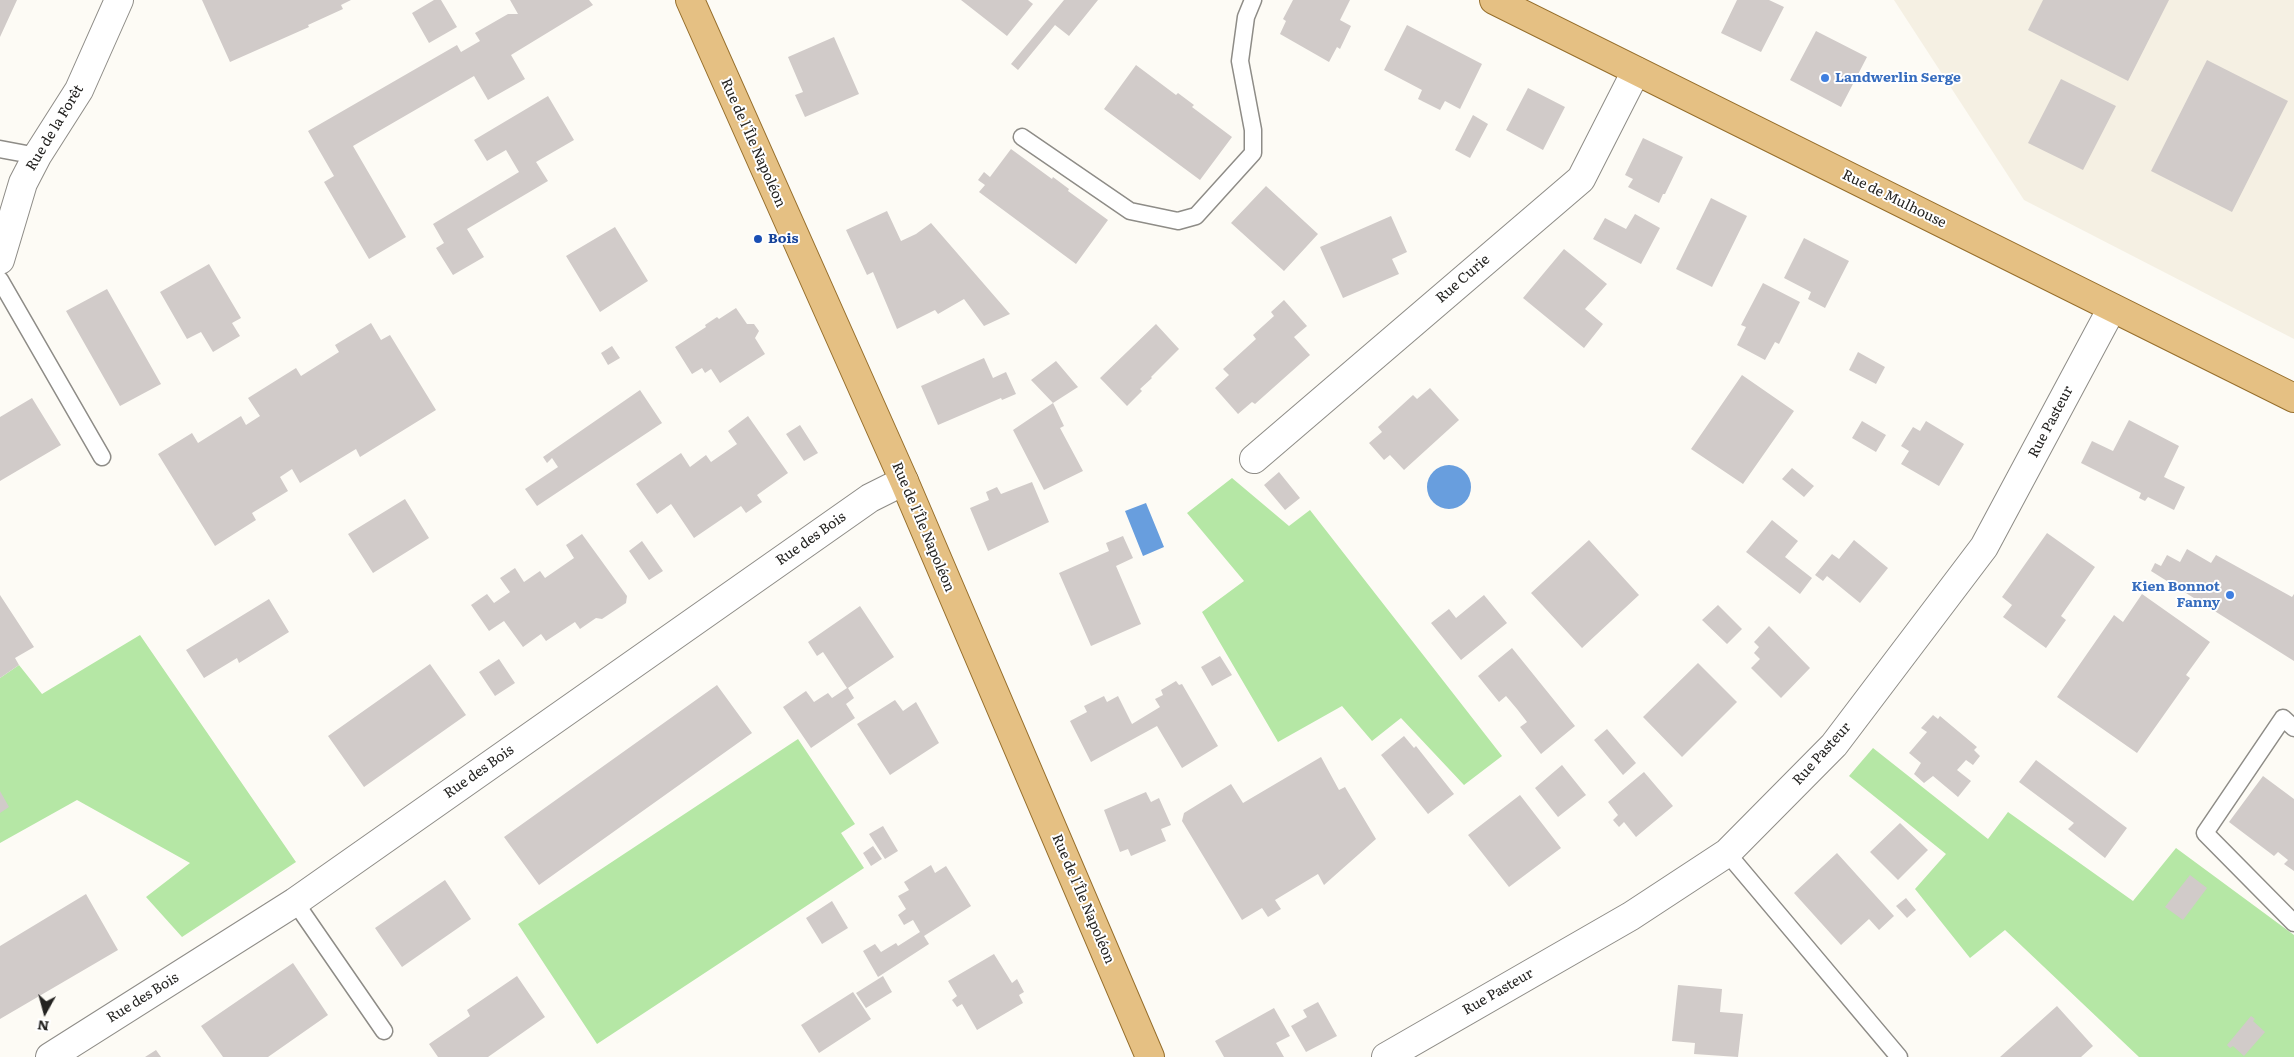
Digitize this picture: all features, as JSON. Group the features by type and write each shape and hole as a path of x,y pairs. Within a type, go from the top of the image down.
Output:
{"main road":[{"name":"Rue de l'Île Napoléon","path":"690,0 904,481 1150,1057"},
{"name":"Rue de Mulhouse","path":"1494,0 2294,398"}],"street":[{"name":"Rue de la Forêt","path":"0,260 12,189 37,156 80,90 119,0"},
{"name":"Rue Curie","path":"1254,458 1581,179 1636,71"},
{"name":"Rue Pasteur","path":"1386,1057 1631,916 1727,853 1834,745 1984,547 2112,308"},
{"name":"Rue des Bois","path":"50,1057 295,902 870,498 904,481"}],"lane":[{"path":"1022,137 1130,211 1178,221 1196,216 1253,153 1253,130 1240,61 1246,17 1253,0"},
{"path":"0,149 37,156"},
{"path":"0,280 102,457"},
{"path":"2294,728 2283,718 2205,832 2294,922"},
{"path":"1727,853 1899,1057"},
{"path":"295,902 384,1031"}],"shaded area":[{"path":"1894,0 2294,0 2294,339 2024,200"}],"green space":[{"path":"1232,478 1289,526 1310,510 1502,756 1464,785 1401,718 1372,741 1342,706 1278,742 1202,612 1244,581 1187,513"},
{"path":"140,635 296,862 182,937 146,897 190,863 77,800 0,843 0,678 19,665 42,694"},
{"path":"798,739 855,824 841,833 864,868 597,1044 518,924"},
{"path":"1873,748 1988,839 2008,812 2133,901 2176,848 2294,935 2294,1057 2139,1057 2005,930 1970,958 1915,889 1946,854 1849,776"}],"water":[{"path":"1449,465 1461,469 1467,475 1471,487 1467,499 1461,505 1449,509 1437,505 1431,499 1427,487 1431,475 1437,469"},
{"path":"1146,503 1164,547 1143,556 1125,511"}],"building":[{"path":"0,0 17,0 0,37"},
{"path":"202,0 351,0 341,5 343,9 308,25 309,27 230,62"},
{"path":"434,0 441,0 457,27 429,43 412,13"},
{"path":"510,0 589,0 593,5 511,55 525,79 488,100 474,76 353,146 406,237 369,259 324,182 334,176 308,131 457,45 461,52 480,41 475,33 508,14 518,14"},
{"path":"961,0 1028,0 1033,4 1007,36"},
{"path":"1064,0 1098,0 1069,36 1055,25 1018,70 1011,64"},
{"path":"1293,0 1350,0 1340,20 1351,26 1340,49 1337,47 1329,62 1280,34 1286,21 1283,19"},
{"path":"1737,0 1769,0 1784,7 1761,52 1721,33"},
{"path":"2043,0 2169,0 2128,81 2028,30"},
{"path":"1407,25 1482,64 1460,109 1445,101 1440,110 1418,99 1422,90 1384,70"},
{"path":"1816,31 1867,57 1841,107 1790,80"},
{"path":"834,37 859,94 805,117 795,95 803,92 788,57"},
{"path":"2207,60 2288,101 2232,212 2151,171"},
{"path":"1136,65 1176,95 1178,93 1194,105 1192,107 1232,137 1200,180 1104,109"},
{"path":"2061,79 2116,106 2083,170 2028,143"},
{"path":"1528,88 1565,107 1543,150 1506,130"},
{"path":"548,96 574,140 536,162 548,181 467,229 484,257 453,275 436,248 444,243 433,224 519,172 506,150 487,161 474,140"},
{"path":"1473,115 1488,124 1470,158 1455,150"},
{"path":"1643,138 1683,157 1659,203 1628,187 1633,179 1625,175"},
{"path":"1011,149 1052,179 1053,177 1069,189 1068,191 1108,220 1076,264 979,192 985,185 978,180 984,172 990,177"},
{"path":"1266,186 1318,234 1284,271 1231,223"},
{"path":"1711,198 1747,216 1712,287 1676,269"},
{"path":"887,211 901,241 916,234 931,223 1010,314 984,326 964,299 938,314 935,310 897,329 873,272 867,275 846,230"},
{"path":"1635,214 1660,228 1641,264 1593,239 1605,218 1626,229"},
{"path":"1391,216 1407,252 1392,259 1399,274 1343,298 1320,247"},
{"path":"615,227 648,281 600,312 566,256"},
{"path":"1804,238 1849,261 1825,308 1808,299 1811,292 1784,278"},
{"path":"1564,249 1607,284 1585,309 1603,324 1584,348 1523,298"},
{"path":"209,264 241,318 232,323 240,336 213,352 201,332 187,339 160,292"},
{"path":"1763,283 1800,302 1779,344 1775,342 1765,360 1737,345 1746,327 1741,325"},
{"path":"107,289 161,384 120,406 66,311"},
{"path":"1284,300 1307,326 1294,337 1310,355 1255,404 1252,402 1238,414 1215,388 1229,375 1223,369 1256,339 1253,335 1274,316 1271,312"},
{"path":"736,308 747,324 754,324 759,331 755,338 765,354 720,383 711,369 705,373 702,368 692,374 675,347 706,327 705,325 717,317 719,319"},
{"path":"371,323 381,340 390,335 436,410 360,457 356,449 300,483 292,469 280,477 288,491 252,513 256,520 215,546 158,454 192,433 198,443 241,416 246,425 260,416 248,398 296,368 301,376 339,352 335,345"},
{"path":"1156,324 1179,349 1140,389 1142,391 1127,406 1100,378"},
{"path":"612,346 620,358 608,365 601,353"},
{"path":"1858,352 1885,367 1876,384 1849,370"},
{"path":"984,358 993,378 1006,372 1016,394 1002,400 1001,398 938,425 921,386"},
{"path":"1056,361 1078,387 1053,403 1031,380"},
{"path":"1742,375 1794,411 1743,484 1691,449"},
{"path":"1430,388 1459,420 1404,470 1390,455 1384,460 1369,443 1382,432 1378,427 1413,395 1417,399"},
{"path":"640,390 662,423 537,506 525,489 558,467 552,458 547,463 543,457"},
{"path":"32,398 61,445 0,481 0,417"},
{"path":"1053,403 1064,426 1060,428 1083,471 1044,490 1013,430"},
{"path":"748,416 788,473 757,495 762,502 746,513 741,506 694,538 671,504 657,514 636,484 681,453 690,467 706,455 711,462 737,444 728,431"},
{"path":"2129,420 2179,446 2164,477 2185,487 2174,510 2148,497 2145,501 2139,498 2141,493 2081,463 2092,441 2113,451"},
{"path":"1862,421 1886,435 1876,452 1852,438"},
{"path":"1926,421 1964,444 1939,486 1901,464 1909,451 1901,446 1913,427 1920,431"},
{"path":"800,425 818,453 804,461 786,434"},
{"path":"1792,468 1814,486 1804,497 1782,479"},
{"path":"1279,472 1300,498 1285,510 1264,485"},
{"path":"1032,482 1049,522 988,551 970,508 989,500 986,492 997,487 1001,494"},
{"path":"405,499 429,538 373,573 348,534"},
{"path":"1772,520 1798,541 1785,557 1812,578 1800,594 1746,552"},
{"path":"2047,533 2095,567 2061,616 2066,620 2046,648 2003,617 2012,605 2002,597"},
{"path":"582,534 627,596 626,603 602,619 596,618 580,629 575,622 546,641 541,634 523,647 504,621 489,631 471,605 487,594 494,603 510,592 500,578 515,568 524,582 540,571 545,578 574,558 566,545"},
{"path":"1123,536 1133,558 1116,566 1141,624 1091,646 1059,573 1109,551 1106,543"},
{"path":"1589,540 1639,595 1582,648 1531,593"},
{"path":"1854,540 1888,568 1860,603 1827,576 1823,581 1815,575 1832,554 1839,559"},
{"path":"642,541 663,571 649,580 629,551"},
{"path":"2187,549 2211,563 2216,555 2292,597 2294,594 2294,661 2151,571 2155,563 2161,566 2167,555 2180,562"},
{"path":"2142,594 2210,642 2186,675 2190,678 2137,753 2057,697 2114,615 2123,622"},
{"path":"0,595 34,647 15,658 19,665 0,678"},
{"path":"1484,595 1507,623 1461,660 1431,623 1449,609 1456,618"},
{"path":"269,599 289,632 239,663 237,658 204,678 186,650"},
{"path":"1718,605 1742,629 1727,644 1702,620"},
{"path":"860,606 894,657 848,688 854,698 846,704 855,718 811,748 783,707 806,691 814,702 828,693 832,698 847,688 823,652 817,656 808,642"},
{"path":"1769,626 1810,668 1781,698 1751,668 1760,659 1754,653 1759,647 1754,642"},
{"path":"1512,648 1575,726 1541,754 1520,727 1527,722 1517,709 1506,696 1499,702 1478,676"},
{"path":"1220,656 1232,675 1212,686 1201,667"},
{"path":"499,659 515,683 495,696 479,672"},
{"path":"1698,663 1737,702 1682,757 1643,717"},
{"path":"430,664 466,715 364,787 328,736"},
{"path":"1176,681 1179,685 1182,684 1218,746 1182,768 1157,726 1091,762 1070,721 1087,712 1084,706 1104,696 1107,702 1118,696 1132,724 1160,707 1155,699 1163,695 1161,690"},
{"path":"717,685 752,733 539,885 504,837"},
{"path":"895,700 903,711 916,702 939,743 890,775 857,724"},
{"path":"1933,715 1938,719 1940,716 1977,747 1974,750 1980,756 1973,765 1966,760 1957,770 1971,781 1958,797 1933,776 1924,783 1914,774 1921,763 1909,753 1927,732 1921,728"},
{"path":"1607,729 1636,763 1623,775 1594,740"},
{"path":"1404,736 1414,748 1416,746 1454,794 1428,814 1381,755"},
{"path":"1321,757 1339,790 1345,787 1376,839 1324,885 1318,874 1275,900 1281,909 1268,917 1262,908 1242,920 1182,821 1184,813 1231,784 1243,803"},
{"path":"2036,760 2127,828 2105,858 2068,829 2074,823 2019,782"},
{"path":"1562,765 1586,795 1558,817 1535,788"},
{"path":"1644,772 1673,806 1636,837 1624,822 1619,827 1613,820 1618,815 1608,802"},
{"path":"2263,776 2294,799 2294,871 2284,864 2288,860 2278,852 2274,856 2229,822"},
{"path":"0,791 9,807 0,813"},
{"path":"1146,792 1151,802 1159,798 1171,825 1161,829 1166,841 1131,856 1128,849 1120,852 1104,810"},
{"path":"1520,795 1561,848 1509,887 1468,835"},
{"path":"1900,823 1928,850 1898,880 1870,852"},
{"path":"883,826 898,851 885,859 869,834"},
{"path":"873,846 882,859 871,866 863,853"},
{"path":"1837,853 1894,916 1879,930 1869,919 1841,945 1794,893"},
{"path":"931,865 935,873 946,866 971,906 924,936 929,944 878,977 863,951 875,944 881,952 896,943 898,946 920,932 913,920 904,925 898,915 906,909 898,896 909,890 904,882"},
{"path":"2190,875 2207,888 2183,920 2165,907"},
{"path":"445,880 471,919 402,967 375,928"},
{"path":"86,894 118,950 0,1019 0,946"},
{"path":"1906,898 1916,910 1907,918 1896,906"},
{"path":"832,901 848,928 822,944 806,918"},
{"path":"994,954 1012,983 1017,979 1024,992 1019,995 1023,1003 977,1030 962,1004 957,1007 952,1000 957,996 948,981"},
{"path":"293,963 328,1015 268,1057 223,1057 201,1026"},
{"path":"517,976 545,1017 488,1057 438,1057 429,1044 470,1016 467,1010"},
{"path":"883,976 892,992 866,1008 856,993"},
{"path":"1678,985 1722,989 1720,1012 1743,1014 1738,1057 1694,1054 1695,1043 1672,1041"},
{"path":"853,992 871,1019 819,1053 801,1025"},
{"path":"1318,1002 1337,1036 1306,1052 1291,1026 1307,1017 1303,1010"},
{"path":"2057,1006 2093,1046 2081,1057 2000,1057"},
{"path":"1274,1008 1290,1036 1276,1043 1284,1057 1224,1057 1215,1041"},
{"path":"2251,1016 2255,1019 2253,1021 2265,1032 2244,1056 2233,1046 2230,1048 2227,1045"},
{"path":"156,1050 161,1057 145,1057"}],"place":[{"name":"Landwerlin Serge","path":"1825,78"},
{"name":"Bois","path":"758,239"},
{"name":"Kien Bonnot Fanny","path":"2230,595"}]}
